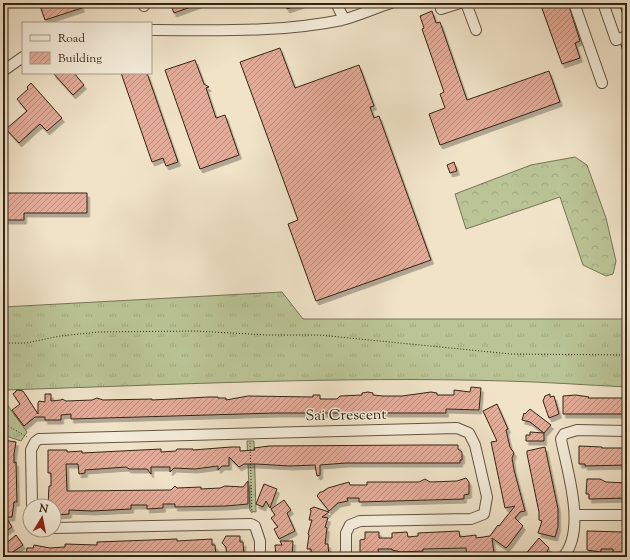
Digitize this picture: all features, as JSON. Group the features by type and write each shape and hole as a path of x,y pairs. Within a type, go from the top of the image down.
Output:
{"street":[{"path":"336,3 344,19"},
{"path":"152,30 246,31 317,24 344,19 390,3"},
{"path":"441,9 460,3"},
{"path":"466,3 476,30"},
{"path":"574,3 602,84"},
{"path":"602,3 616,40 627,36"},
{"path":"3,71 22,58"},
{"name":"Sai Crescent","path":"35,442 39,439 46,438 457,428 469,433 476,444 487,497 484,514 471,519 360,521 350,525 346,533 346,557"},
{"path":"563,557 572,538 575,515 561,439 564,434 577,430 627,431"},
{"path":"32,498 31,450 35,442"},
{"path":"575,515 627,516"},
{"path":"62,528 251,524 255,526 260,541 260,557"}],"path":[{"path":"3,343 26,343 60,336 99,332 195,331 268,335 319,334 511,354 627,355"},
{"path":"3,423 35,442"},
{"path":"249,433 252,505 251,524"}],"green space":[{"path":"575,157 587,165 606,218 616,261 613,274 606,276 583,265 560,197 466,229 455,194 531,165"},
{"path":"282,292 303,319 627,319 627,387 505,381 317,380 3,390 3,307"},
{"path":"3,399 27,432 21,441 3,435"},
{"path":"247,441 254,441 256,512 250,511"}],"building":[{"path":"39,3 80,3 82,8 45,20"},
{"path":"170,3 199,3 199,4 174,13"},
{"path":"285,3 302,3 302,4 287,9"},
{"path":"540,3 568,3 580,41 575,43 580,58 562,64"},
{"path":"619,3 627,3 627,23 626,23"},
{"path":"432,11 436,23 440,22 467,100 549,71 560,102 440,145 429,114 445,108 440,94 444,92 422,29 424,28 420,16"},
{"path":"627,43 627,60 626,60 621,45"},
{"path":"280,48 295,88 359,65 374,106 370,107 374,118 379,116 431,260 316,301 288,224 298,220 240,62"},
{"path":"195,60 204,84 209,87 206,88 216,118 225,115 239,155 200,169 165,70"},
{"path":"54,74 75,74 84,85 73,95"},
{"path":"121,74 147,74 178,162 166,166 163,158 152,162"},
{"path":"31,83 62,118 47,131 40,124 19,143 6,129 27,111 17,99 28,89 27,87"},
{"path":"454,162 457,171 450,173 447,165"},
{"path":"3,193 87,193 87,213 24,213 24,220 3,220"},
{"path":"471,387 481,388 479,410 446,409 446,413 276,413 71,419 71,414 61,415 61,420 45,420 45,417 35,417 24,426 12,410 20,404 13,394 17,390 23,391 38,414 38,403 39,401 45,402 45,394 51,394 51,401 62,399 66,401 92,400 97,398 103,400 152,400 208,397 226,398 226,400 248,396 313,397 313,395 320,395 320,399 337,399 340,396 362,395 362,393 368,392 373,393 373,395 383,396 402,396 431,392 437,393 437,395 454,395 454,390 470,392"},
{"path":"550,394 550,397 554,396 559,414 549,418 543,401 545,396"},
{"path":"576,395 589,397 588,398 627,398 627,414 563,414 563,396"},
{"path":"497,404 508,429 506,430 510,447 514,453 512,458 514,470 525,511 520,512 515,518 523,526 509,545 506,548 492,538 494,554 482,555 482,553 471,555 469,557 467,557 466,548 423,549 423,551 401,552 392,549 378,549 379,557 360,556 360,540 365,539 365,532 379,532 379,538 392,538 392,533 407,532 408,537 418,536 418,533 459,531 460,537 476,535 476,538 490,536 515,506 505,508 491,442 497,441 483,411"},
{"path":"530,409 551,425 544,433 530,422 522,420 524,413 525,414"},
{"path":"530,432 544,433 544,441 526,441 526,435 530,435"},
{"path":"3,440 16,442 14,463 16,462 17,502 14,502 12,517 6,517 12,527 3,533"},
{"path":"458,445 458,449 462,452 462,460 460,460 460,463 346,463 320,465 320,475 317,476 315,465 290,466 244,464 239,467 229,457 229,466 222,466 218,470 218,466 195,469 174,468 170,472 170,467 151,467 151,474 147,469 129,469 126,467 85,470 85,473 79,474 78,464 66,464 67,491 171,490 175,486 177,488 201,487 201,489 220,488 225,486 243,487 248,481 248,504 175,507 175,504 163,504 163,508 147,509 147,505 131,505 131,509 92,511 69,510 69,514 62,514 62,498 48,498 49,486 51,486 51,473 48,473 48,450 67,450 67,452 82,451 82,453 161,449 161,452 176,451 177,449 193,450 240,447 240,451 255,450 254,448 269,446"},
{"path":"579,446 627,448 627,465 585,466 585,464 579,464"},
{"path":"545,447 558,509 558,527 555,537 538,533 542,521 539,520 539,512 527,454 527,451"},
{"path":"466,478 469,482 469,494 464,495 464,499 359,502 359,498 347,498 348,501 338,503 329,511 317,496 320,492 328,488 349,482 350,485 367,485 367,482 419,482 425,479 430,482 457,481"},
{"path":"587,479 600,479 606,482 627,483 627,498 589,499 589,494 586,494"},
{"path":"264,484 277,489 270,508 266,501 263,507 256,504"},
{"path":"284,500 291,510 287,513 295,531 279,539 274,529 278,527 271,518 275,515 271,509"},
{"path":"314,507 329,512 322,517 328,518 325,527 327,528 325,544 328,544 329,557 312,557 311,549 307,549 308,534 312,520 309,520 310,509"},
{"path":"587,531 623,532 623,537 626,537 626,552 613,552 613,549 601,549 601,552 587,550"},
{"path":"16,535 23,545 10,554 4,545"},
{"path":"226,536 240,536 240,542 243,542 244,557 227,557 226,547 222,543"},
{"path":"539,538 549,548 547,551 548,552 543,557 523,557"},
{"path":"177,539 177,541 212,539 212,545 215,545 216,557 26,557 27,548 33,548 34,545 50,548 65,547 65,544 97,545 97,542"},
{"path":"280,541 293,541 292,557 276,557 275,545 282,545"}]}
